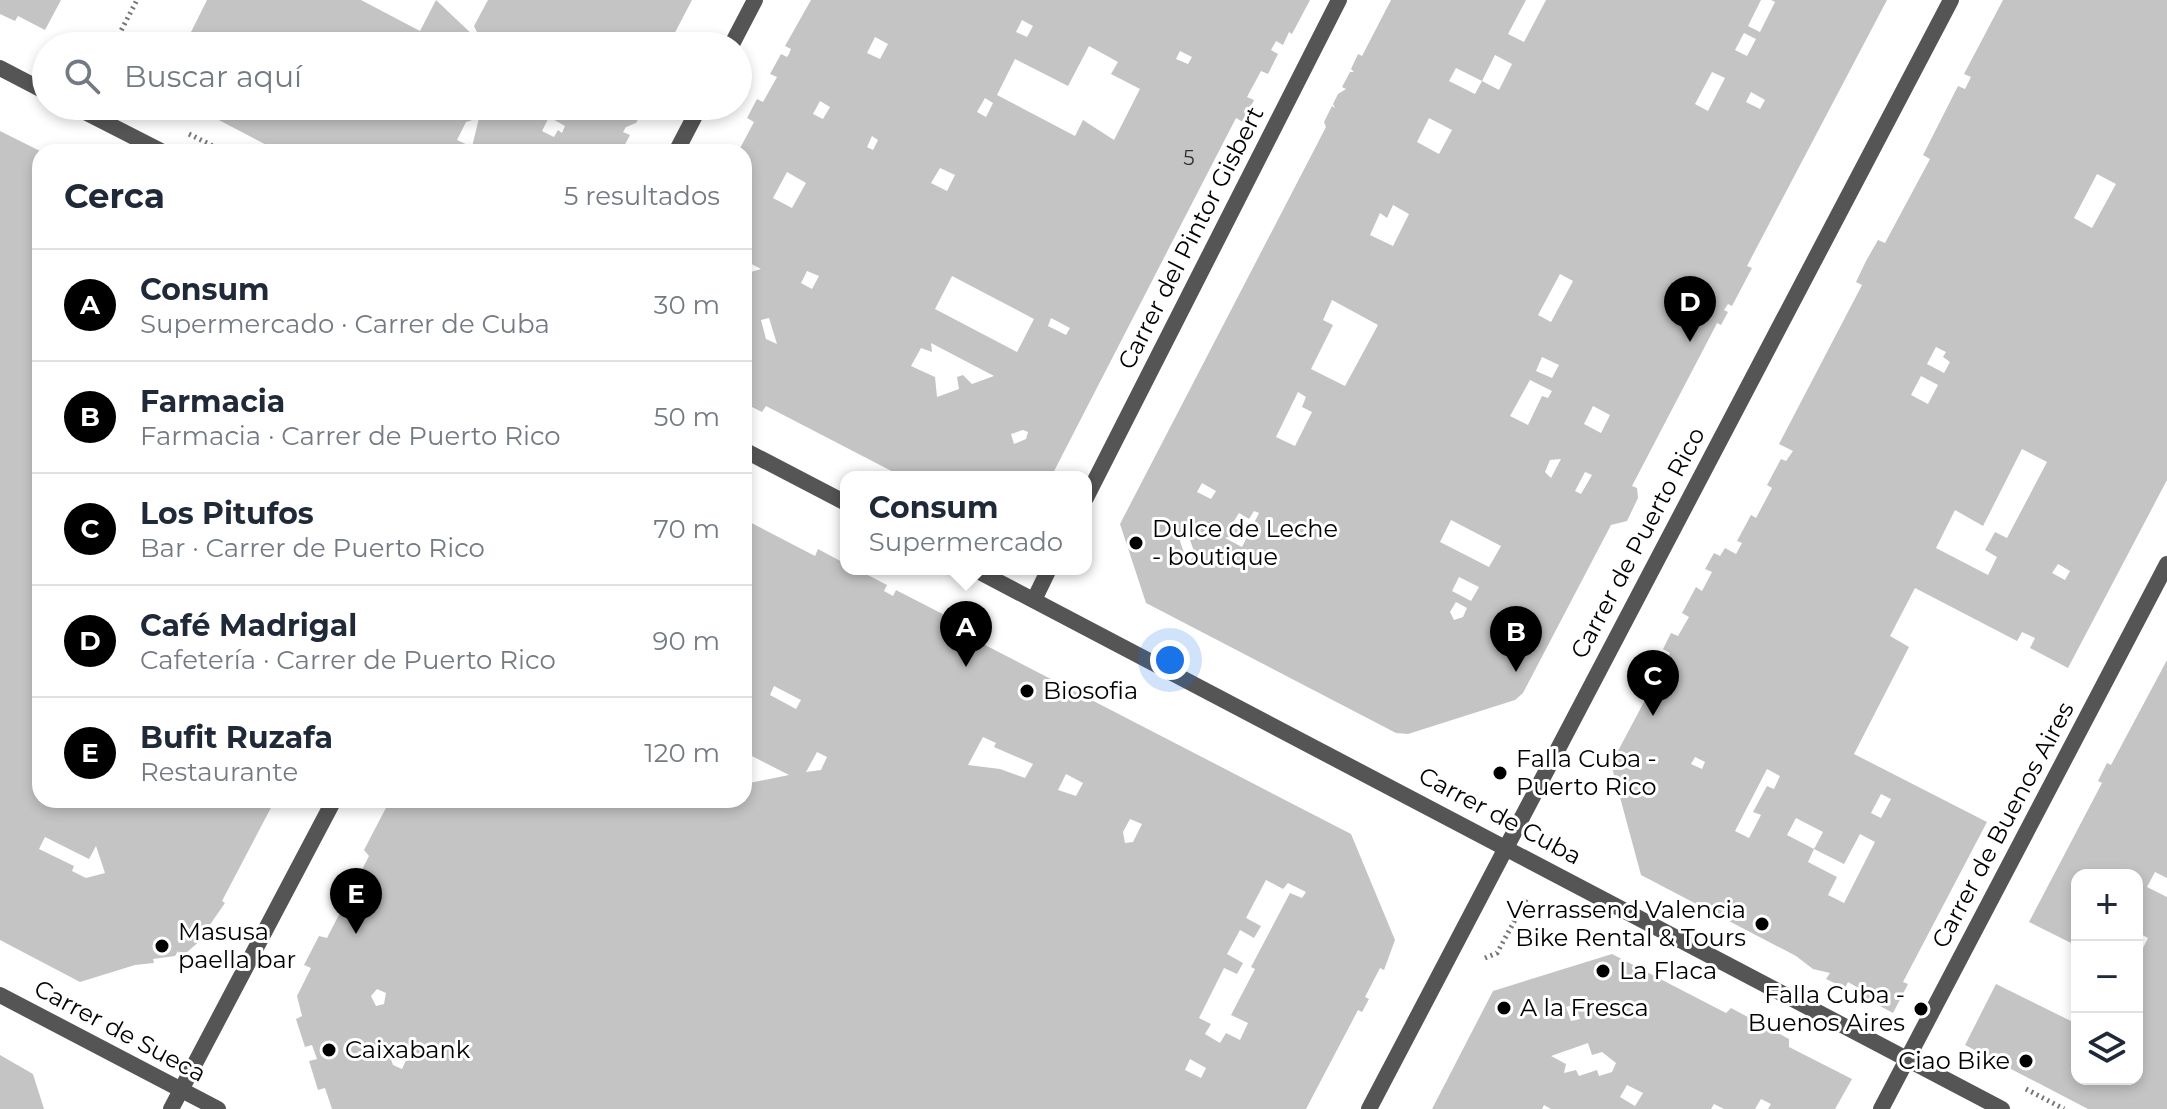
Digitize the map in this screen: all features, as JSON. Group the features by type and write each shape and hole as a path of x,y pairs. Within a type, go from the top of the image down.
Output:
{"street":[{"path":"738,32 755,0"},
{"name":"Carrer del Pintor Gisbert","path":"1092,486 1339,0"},
{"name":"Carrer de Puerto Rico","path":"1369,1109 1951,0"},
{"path":"0,68 32,85"},
{"path":"100,120 147,144"},
{"path":"680,144 693,120"},
{"path":"752,454 840,500"},
{"name":"Carrer de Buenos Aires","path":"1881,1109 2167,564"},
{"name":"Carrer de Cuba","path":"986,575 2002,1109"},
{"path":"1034,600 1046,575"},
{"path":"171,1109 330,808"},
{"name":"Carrer de Sueca","path":"0,995 218,1109"}],"path":[{"path":"120,32 137,0"}],"building":[{"path":"0,0 61,0 45,30 18,16 15,21 0,14"},
{"path":"207,0 361,0 420,31 436,0 470,32 191,32"},
{"path":"488,0 692,0 675,32 477,32 474,26"},
{"path":"811,0 1310,0 1292,34 1289,32 1283,45 1276,41 1271,50 1278,54 1268,74 1261,71 1247,97 1254,100 1243,122 1236,118 1054,471 891,471 766,406 762,412 752,407 752,272 761,269 752,264 752,144 742,144 754,122 750,120 752,108 757,99 763,102 777,77 770,74 781,54 787,57 791,49 785,46","holes":["1022,20 1033,26 1027,37 1016,32","875,37 888,44 880,59 867,53","1089,46 1118,62 1111,74 1140,89 1114,140 1083,120 1075,136 997,95 1015,59 1068,86","1180,51 1192,57 1188,64 1176,59","985,98 993,103 986,117 977,112","820,101 830,107 823,119 813,114","872,136 878,140 873,150 867,147","940,168 955,175 947,191 931,183","787,172 806,183 792,208 773,198","807,271 819,276 812,289 801,283","952,276 1034,319 1017,352 935,309","769,318 777,344 766,339 761,320","1051,318 1070,328 1066,335 1048,326","931,343 994,376 972,384 963,375 957,377 959,389 937,397 935,377 911,366 921,348 932,352","1023,430 1028,432 1026,439 1014,444 1011,434"]},
{"path":"1391,0 1526,0 1508,34 1524,42 1546,0 1761,0 1748,26 1760,32 1775,2 1771,0 1887,0 1747,266 1752,268 1732,306 1728,304 1724,310 1728,312 1721,325 1717,323 1632,486 1637,488 1638,498 1627,521 1611,525 1523,693 1515,700 1408,734 1396,733 1146,603 1120,524 1326,127 1324,122 1332,106 1335,108 1333,104 1338,94 1346,89 1342,87 1350,72 1354,72 1351,69 1358,54 1362,56","holes":["1744,33 1756,39 1747,56 1735,50","1495,55 1512,64 1499,90 1482,81","1456,68 1482,81 1475,94 1449,81","1712,72 1725,78 1708,111 1695,104","1751,92 1765,100 1760,109 1746,102","1429,118 1452,130 1439,154 1417,142","1393,205 1409,214 1393,246 1370,235 1380,213 1387,218","1560,274 1573,281 1551,322 1538,315","1332,300 1378,325 1345,386 1311,369 1333,325 1323,320","1542,357 1559,365 1552,378 1536,371","1530,380 1552,391 1548,398 1542,396 1528,425 1510,416","1298,392 1306,397 1302,407 1312,412 1295,446 1276,437","1593,406 1610,415 1601,433 1584,424","1561,459 1551,478 1545,472 1550,460","1585,472 1592,475 1581,494 1575,491","1202,483 1216,491 1211,499 1197,492","1254,511 1259,513 1242,547 1225,538 1250,530 1234,521 1239,513 1249,519","1451,520 1501,546 1489,567 1440,542","1182,536 1190,540 1195,554 1190,561 1186,559 1180,541","1459,577 1479,587 1471,601 1452,591","1456,602 1467,608 1463,617 1454,620 1450,612"]},
{"path":"2003,0 2167,0 2167,480 2068,668 2030,648 2035,638 2022,632 2017,641 1915,588 1890,636 1909,647 1854,754 1987,822 1903,982 1908,984 1893,1013 1865,998 1867,993 1848,982 1845,988 1826,979 1830,973 1813,969 1796,956 1641,875 1611,764 1670,653 1663,649 1671,633 1678,636 1689,617 1682,613 1696,587 1702,591 1712,572 1705,569 1714,553 1720,556 1725,548 1736,554 1742,543 1737,541 1751,515 1756,518 1772,488 1767,485 1781,459 1786,461 1793,451 1779,444 1862,285 1856,282 1866,261 1878,240 1885,243 1930,159 1923,155 1958,86 1965,89 1971,77 1964,74","holes":["2097,174 2116,184 2092,228 2074,218","1936,347 1946,352 1943,357 1950,362 1944,373 1927,364","1921,376 1938,385 1928,404 1911,395","2022,449 2047,462 2007,538 1995,532 1985,550 1997,557 1988,575 1936,548 1955,510 1983,526","2058,564 2070,571 2065,580 2052,573","1695,757 1705,762 1702,769 1691,764","1767,769 1780,776 1774,789 1767,786 1753,812 1761,815 1749,838 1735,831","1881,794 1891,799 1881,818 1871,813","1796,818 1823,832 1814,849 1787,835","1860,834 1875,842 1844,903 1828,895 1837,877 1808,862 1814,849 1844,864"]},
{"path":"219,120 472,120 466,122 457,140 466,144 265,144"},
{"path":"479,120 548,120 542,131 554,137 558,130 562,133 565,126 554,120 638,120 623,132 630,135 625,144 473,144"},
{"path":"0,131 32,147 32,808 271,808 222,901 225,903 207,929 210,930 204,942 201,940 186,953 179,955 178,951 175,956 153,959 154,963 135,965 80,982 0,940","holes":["45,837 89,859 96,846 105,873 86,878 72,871 74,866 39,849"]},
{"path":"752,523 815,556 818,549 840,561 840,575 868,575 887,585 884,591 893,596 896,590 962,624 958,631 1351,834 1395,940 1384,970 1380,968 1365,997 1369,999 1362,1012 1358,1010 1306,1109 332,1109 325,1088 318,1090 309,1061 317,1059 312,1045 305,1047 296,1019 302,1016 297,996 311,968 304,965 319,936 327,938 369,856 364,850 386,808 752,808 752,782 789,775 752,756","holes":["774,686 801,700 796,709 770,695","983,737 996,743 994,747 1033,764 1025,778 1000,769 968,765","817,752 827,757 821,770 806,772","1066,774 1083,783 1076,796 1058,790","1130,819 1142,824 1133,842 1125,843 1123,832","1266,880 1283,889 1288,883 1306,892 1302,898 1290,893 1251,967 1255,969 1231,1015 1248,1023 1240,1040 1226,1033 1220,1043 1205,1034 1211,1024 1199,1018 1224,968 1237,974 1243,963 1227,954 1240,930 1254,938 1261,926 1246,918","377,989 386,993 384,1004 376,1006 371,996","398,1050 406,1060 402,1069 393,1065 389,1053","1190,1059 1206,1068 1201,1078 1185,1070"]},
{"path":"2167,660 2167,878 2155,872 2147,887 2167,897 2167,1109 2088,1109 1965,1045 1996,984 2071,1021 2071,1085 2143,1085 2143,948 2148,938 2143,935 2143,869 2071,869 2071,943 2029,922 2102,783 2098,781 2107,763 2111,765"},
{"path":"1612,954 1726,1013 1731,1008 1789,1039 1789,1047 1852,1079 1835,1109 1768,1109 1771,1104 1761,1099 1755,1109 1724,1109 1714,1104 1711,1109 1551,1109 1544,1105 1542,1109 1432,1109 1493,991","holes":["1575,1004 1580,1019 1571,1021 1566,1007","1588,1043 1592,1055 1602,1052 1616,1063 1612,1072 1599,1076 1597,1070 1579,1076 1576,1070 1564,1073 1566,1064 1551,1056","1627,1085 1643,1093 1635,1106 1620,1097"]},
{"path":"0,1055 33,1074 44,1109 0,1109"}],"place":[{"name":"Café Madrigal","path":"1690,342"},
{"name":"Dulce de Leche - boutique","path":"1136,543"},
{"name":"Consum","path":"966,667"},
{"name":"Farmacia","path":"1516,672"},
{"name":"Biosofia","path":"1027,691"},
{"name":"Los Pitufos","path":"1653,716"},
{"name":"Falla Cuba - Puerto Rico","path":"1500,773"},
{"name":"Verrassend Valencia Bike Rental & Tours","path":"1762,924"},
{"name":"Bufit Ruzafa","path":"356,934"},
{"name":"Masusa paella bar","path":"162,946"},
{"name":"La Flaca","path":"1603,971"},
{"name":"A la Fresca","path":"1504,1008"},
{"name":"Falla Cuba - Buenos Aires","path":"1921,1009"},
{"name":"Caixabank","path":"329,1050"},
{"name":"Ciao Bike","path":"2026,1061"}]}
